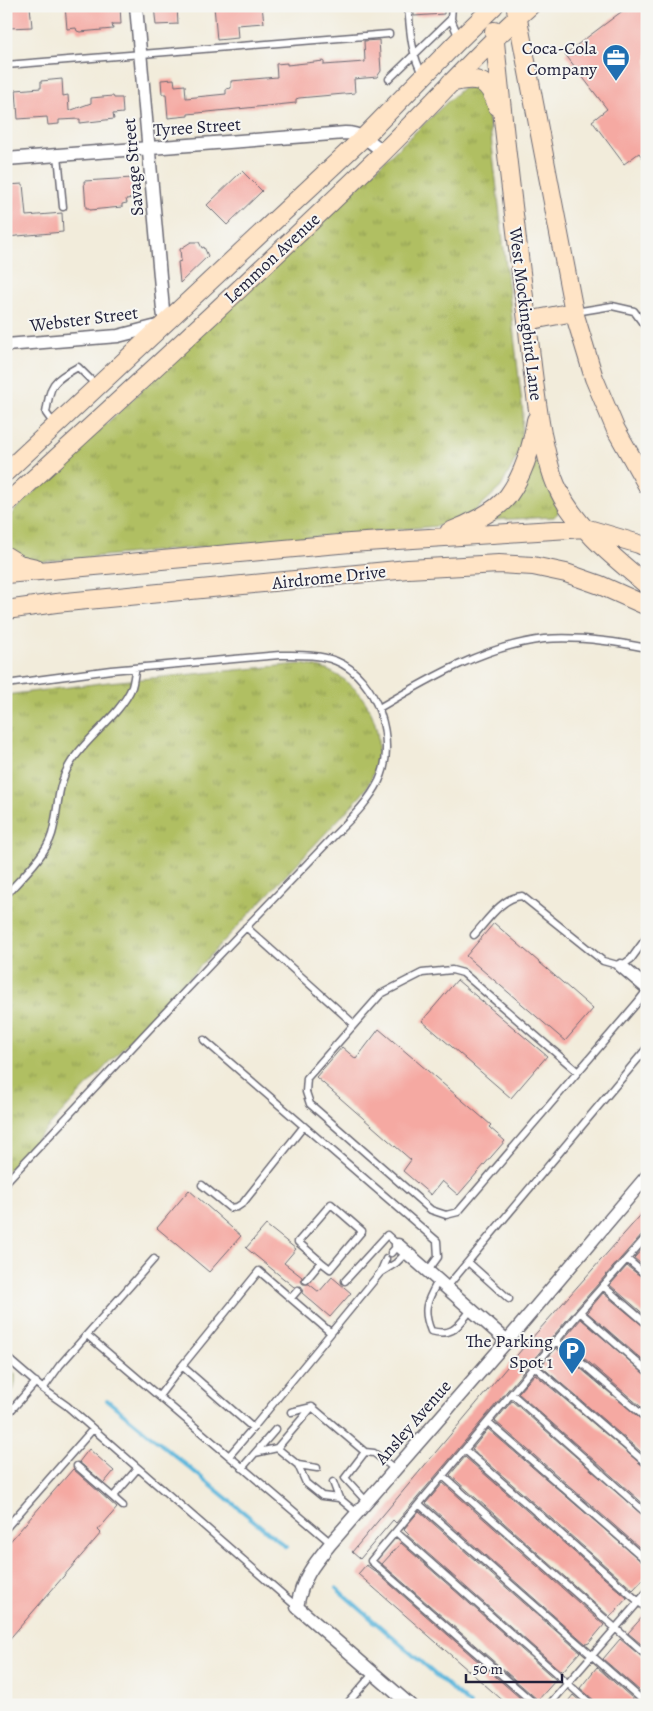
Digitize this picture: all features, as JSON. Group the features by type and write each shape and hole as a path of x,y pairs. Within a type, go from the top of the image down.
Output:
{"main road":[{"name":"West Mockingbird Lane","path":"492,7 502,120 526,321 537,407 547,457 556,485 585,528 618,563 647,585"},
{"name":"Lemmon Avenue","path":"6,472 365,136 492,7"},
{"name":"Lemmon Avenue","path":"8,503 183,342 383,152 521,10"},
{"path":"521,10 574,312 597,386 615,428 647,485"},
{"path":"450,83 464,79 477,79 487,85 493,94 502,120"},
{"path":"526,321 574,312"},
{"path":"165,324 183,342"},
{"path":"434,537 473,522 507,498 525,465 534,434 537,407"},
{"name":"Airdrome Drive","path":"6,574 434,537 585,528 647,548"},
{"path":"6,556 19,564 49,571"},
{"name":"Airdrome Drive","path":"6,610 408,569 499,564 533,566 566,573 600,585 647,606"}],"street":[{"name":"Savage Street","path":"136,6 165,324"},
{"name":"Tyree Street","path":"6,159 346,133 365,136"},
{"path":"365,136 383,152"},
{"name":"Webster Street","path":"6,345 118,336 165,324"},
{"path":"621,966 647,989"},
{"name":"Ansley Avenue","path":"297,1607 304,1580 310,1568 647,1176"},
{"path":"399,1250 507,1341"},
{"path":"297,1607 410,1705"}],"lane":[{"path":"408,6 414,56 424,76"},
{"path":"452,6 451,19 460,39"},
{"path":"389,80 451,19"},
{"path":"6,65 389,34"},
{"path":"58,155 62,207"},
{"path":"574,312 612,306 634,311 647,329"},
{"path":"55,426 46,413 50,391 57,379 78,367 98,386"},
{"path":"379,708 443,672 511,645 544,639 576,638 611,641 647,648"},
{"path":"6,684 136,668 304,654 337,661 354,672 370,689 379,708 385,731 385,759 380,780 364,805 246,927 6,1182"},
{"path":"6,895 44,852 52,835 57,800 70,763 124,701 132,686 136,668"},
{"path":"474,935 503,904 514,896 522,896 603,961 621,966 631,959 647,937"},
{"path":"246,927 354,1024"},
{"path":"578,1072 463,974 452,970 422,973 381,994 307,1078 306,1092 310,1104 431,1210 446,1215 458,1212 578,1072 647,989"},
{"path":"204,1040 437,1241 438,1257 427,1272"},
{"path":"471,1310 454,1330 442,1334 431,1330 425,1317 427,1301 468,1262 647,1048"},
{"path":"202,1185 230,1208 243,1204 304,1126"},
{"path":"331,1204 362,1230 330,1269 321,1262 298,1242 331,1204"},
{"path":"346,1281 387,1235 399,1250 396,1264 380,1273"},
{"path":"536,1705 371,1561 580,1312 647,1236"},
{"path":"43,1389 60,1365 154,1259"},
{"path":"229,1456 380,1273 386,1259"},
{"path":"627,1259 647,1276"},
{"path":"306,1280 321,1262"},
{"path":"468,1262 509,1299"},
{"path":"159,1396 259,1270 330,1332"},
{"path":"603,1286 647,1324"},
{"path":"291,1298 298,1290"},
{"path":"580,1312 647,1371"},
{"path":"86,1335 331,1543"},
{"path":"556,1341 647,1419"},
{"path":"6,1357 93,1429 297,1607"},
{"path":"182,1366 253,1428"},
{"path":"535,1366 647,1464"},
{"path":"6,1416 36,1382"},
{"path":"512,1394 647,1514"},
{"path":"312,1408 365,1452 374,1453 395,1469"},
{"path":"291,1412 312,1408"},
{"path":"255,1453 277,1448 312,1408"},
{"path":"488,1422 647,1561"},
{"path":"6,1528 93,1429"},
{"path":"242,1468 276,1430"},
{"path":"277,1448 298,1465 306,1483 322,1496 339,1498"},
{"path":"465,1450 647,1608"},
{"path":"365,1452 345,1478 367,1502"},
{"path":"298,1465 317,1468"},
{"path":"77,1466 123,1506"},
{"path":"112,1497 138,1468"},
{"path":"443,1476 647,1656"},
{"path":"333,1482 339,1498 357,1513"},
{"path":"419,1504 647,1704"},
{"path":"396,1532 592,1705"},
{"path":"549,1705 647,1592"},
{"path":"346,1705 373,1674"}],"green space":[{"path":"474,87 486,94 523,413 520,451 501,487 474,512 438,526 25,563 10,554 6,546 6,522 13,512 461,89"},
{"path":"534,461 537,461 558,513 554,517 492,520"},
{"path":"300,664 329,671 348,682 369,707 375,722 378,738 378,755 374,771 366,789 6,1172 6,695 109,682"},
{"path":"6,1367 15,1374 15,1385 6,1400"}],"building":[{"path":"7,6 30,6 32,27 9,28"},
{"path":"65,6 120,6 121,24 112,24 113,29 80,32 76,28 67,29"},
{"path":"154,6 177,6 178,24 156,25"},
{"path":"214,6 262,6 264,23 237,25 238,38 217,40"},
{"path":"414,6 444,6 444,14 414,16"},
{"name":"Coca-Cola Company","path":"629,6 644,6 647,10 647,164 639,153 624,164 592,121 607,109 565,54"},
{"path":"379,40 381,71 377,77 354,79 355,93 299,98 296,99 296,103 188,114 188,116 168,118 166,94 162,94 161,80 174,79 175,86 185,85 186,98 226,94 226,89 231,88 231,81 277,77 276,64 287,63 287,65 324,61 324,65 365,62 364,41"},
{"path":"62,79 63,96 68,95 69,111 91,103 91,98 113,96 114,98 122,98 123,113 113,114 114,119 80,123 80,119 59,120 59,124 48,125 47,117 18,119 16,90 41,88 41,81"},
{"path":"242,171 262,191 227,225 207,205"},
{"path":"133,178 135,198 126,199 127,203 122,204 122,207 90,210 86,208 84,181"},
{"path":"23,184 26,216 62,213 63,232 6,237 6,185"},
{"path":"191,242 199,242 202,248 204,247 208,256 180,283 178,262 181,261 180,249"},
{"path":"494,923 593,1009 565,1041 466,956"},
{"path":"457,980 547,1056 511,1098 422,1021"},
{"path":"379,1029 491,1125 489,1127 505,1141 458,1195 442,1181 431,1195 403,1171 411,1160 316,1077 342,1047 356,1059"},
{"path":"189,1190 241,1236 209,1272 157,1228"},
{"path":"647,1208 647,1231 643,1233 576,1309 396,1523 393,1520 360,1559 352,1552 523,1348"},
{"path":"266,1225 296,1249 284,1263 302,1277 301,1281 303,1284 309,1284 319,1292 332,1277 351,1293 330,1317 302,1293 303,1289 301,1286 294,1287 246,1248"},
{"path":"647,1244 647,1269 634,1258"},
{"path":"627,1266 647,1281 647,1317 610,1285"},
{"path":"603,1293 647,1329 647,1364 587,1312"},
{"path":"581,1319 647,1376 647,1412 563,1340"},
{"path":"556,1348 647,1424 647,1457 541,1366"},
{"path":"535,1374 647,1469 647,1507 518,1393"},
{"path":"512,1401 647,1519 647,1554 495,1421"},
{"path":"488,1429 647,1566 647,1575 633,1590 472,1449"},
{"path":"89,1449 114,1471 104,1483 79,1462"},
{"path":"465,1457 627,1598 610,1617 450,1475"},
{"path":"73,1469 117,1508 98,1530 101,1533 6,1643 6,1546"},
{"path":"443,1483 604,1625 589,1643 586,1644 426,1503"},
{"path":"419,1511 580,1652 562,1672 407,1535 409,1534 404,1529"},
{"path":"401,1543 556,1680 538,1700 382,1564"},
{"path":"366,1565 528,1705 508,1705 358,1574"},
{"path":"647,1614 647,1649 628,1633"},
{"path":"620,1639 647,1661 647,1697 603,1659"},
{"path":"597,1667 640,1705 597,1705 580,1688"},
{"path":"573,1695 584,1705 565,1705"}],"waterway":[{"path":"107,1400 286,1547"},
{"path":"336,1588 470,1705"}],"place":[{"name":"Coca-Cola Company","path":"616,82"},
{"name":"The Parking Spot 1","path":"572,1375"}]}
